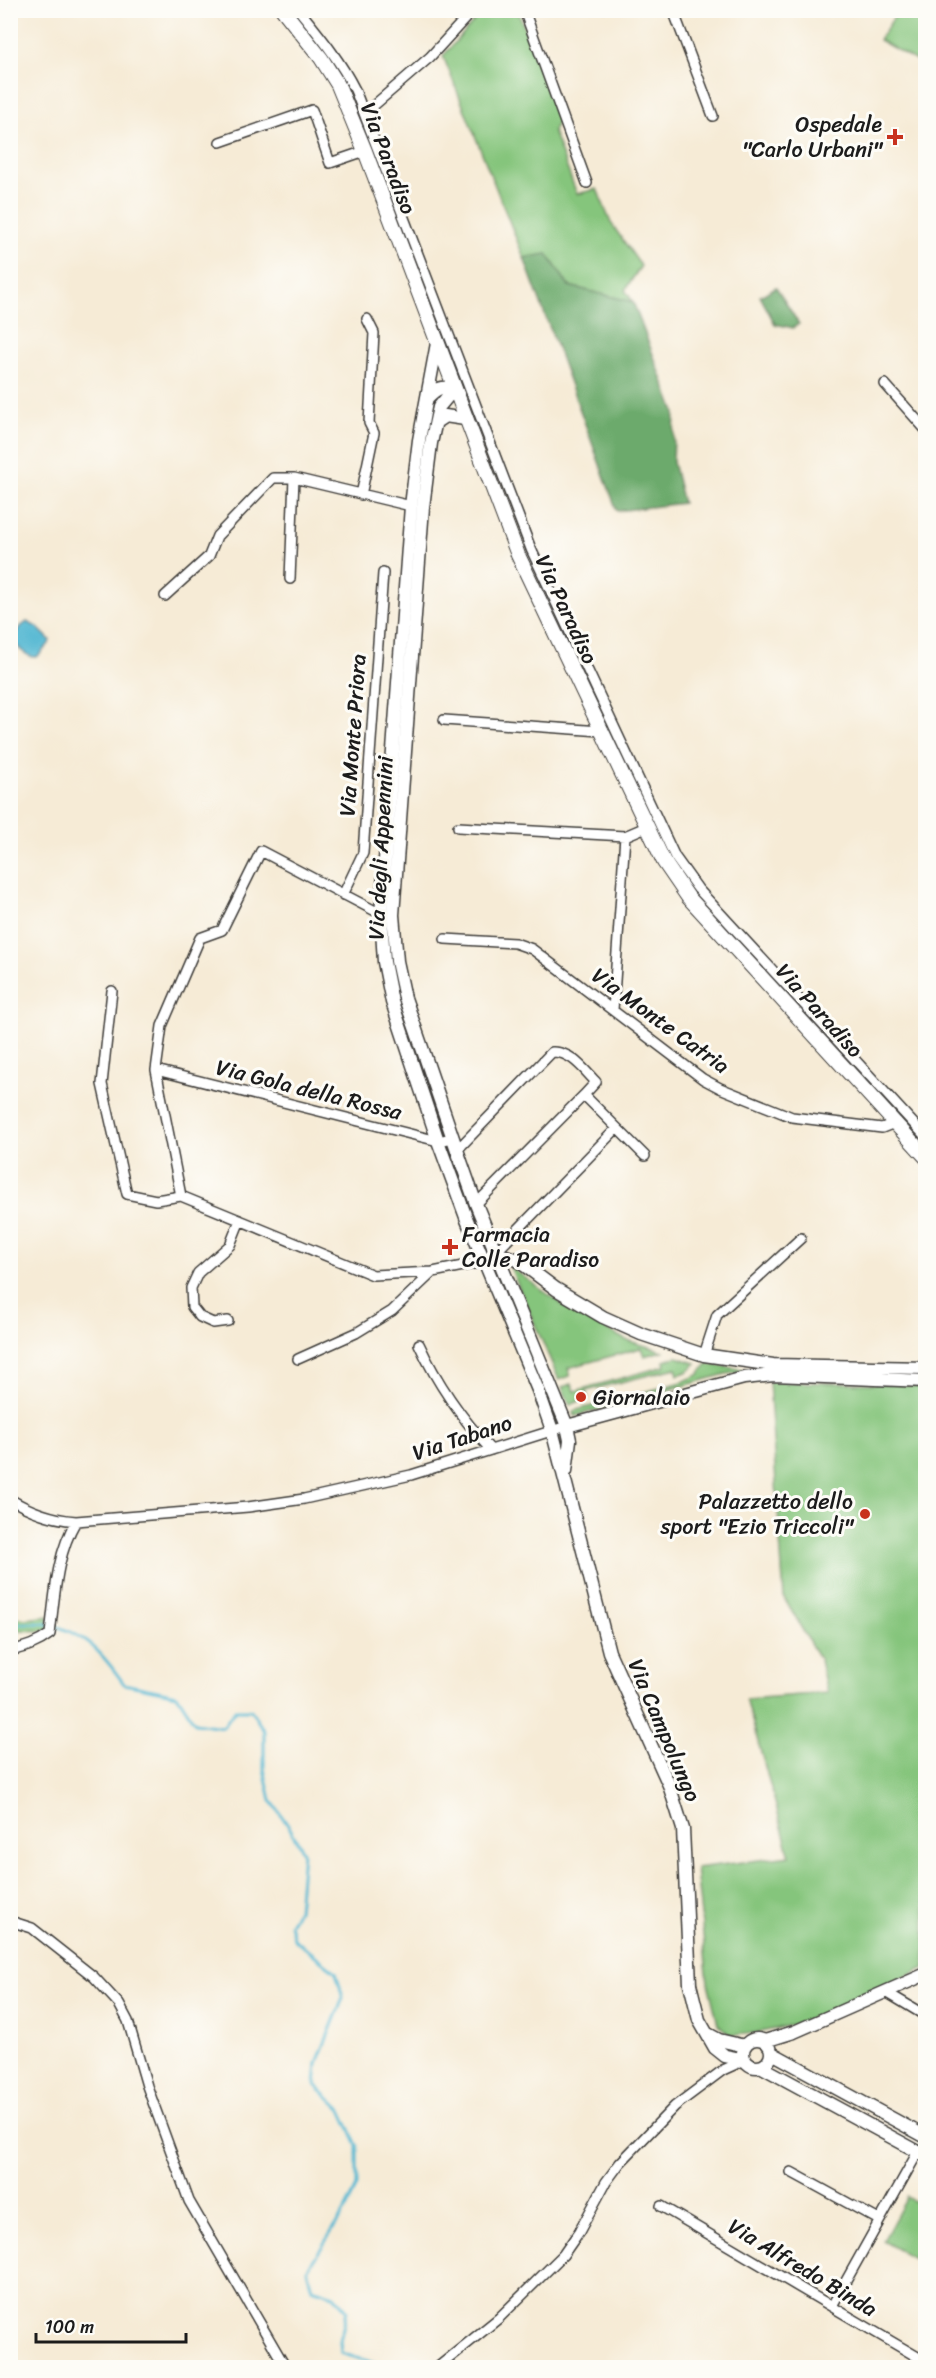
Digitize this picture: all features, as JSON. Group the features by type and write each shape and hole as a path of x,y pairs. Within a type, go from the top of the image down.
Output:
{"main road":[{"name":"Via Paradiso","path":"283,10 321,58 338,85 465,419 601,730 664,862 688,897 900,1119 926,1157"}],"street":[{"path":"299,10 345,69 365,114 524,552 675,857 698,889 900,1119 926,1137"},
{"path":"365,114 430,57 473,10"},
{"path":"524,10 587,183"},
{"path":"674,10 713,116"},
{"path":"220,142 312,110 330,163 365,151"},
{"path":"361,495 374,433 369,423 374,333 367,319"},
{"name":"Via degli Appennini","path":"437,343 419,440 411,506 384,962 392,1002 438,1142 483,1262 538,1390 552,1430"},
{"path":"885,384 926,430"},
{"path":"428,397 436,388 444,386 454,389"},
{"name":"Via degli Appennini","path":"454,389 440,407 436,422 423,507 387,915 405,998 476,1204 567,1426"},
{"path":"436,422 445,416 465,419"},
{"path":"165,596 209,556 216,536 273,478 294,478 411,506"},
{"path":"290,579 294,478"},
{"name":"Via Monte Priora","path":"344,895 363,853 383,573"},
{"path":"444,720 601,730"},
{"path":"458,827 625,836 646,827"},
{"path":"613,1010 625,836"},
{"path":"181,1196 156,1070 162,1026 200,938 222,930 261,851 387,915"},
{"name":"Via Monte Catria","path":"445,939 515,943 532,949 703,1079 792,1117 882,1128 900,1119"},
{"path":"112,991 102,1084 127,1194 156,1200 181,1196 373,1275 433,1272 483,1262 495,1253 617,1128"},
{"path":"455,1144 552,1052 572,1058 596,1082 476,1204"},
{"name":"Via Gola della Rossa","path":"156,1070 438,1142 455,1144"},
{"path":"584,1095 645,1156"},
{"path":"228,1321 213,1323 200,1317 192,1307 192,1288 198,1274 230,1245 240,1220"},
{"path":"704,1355 717,1315 801,1238"},
{"path":"495,1253 516,1259 556,1288 603,1317 641,1334 704,1355 773,1365 926,1368"},
{"path":"298,1359 356,1333 392,1311 433,1272"},
{"path":"419,1344 454,1405 470,1428 491,1450"},
{"name":"Via Tabano","path":"10,1499 57,1519 76,1521 248,1507 304,1499 411,1475 552,1430 744,1378 774,1375 926,1381"},
{"name":"Via Campolungo","path":"566,1480 570,1440 567,1426"},
{"name":"Via Campolungo","path":"552,1430 609,1652 669,1785 683,1829 690,1984 699,2020 715,2048 725,2056 745,2060"},
{"path":"10,1651 28,1647 50,1634 61,1557 68,1535 76,1521"},
{"path":"10,1921 32,1928 94,1977 118,2004 128,2021 147,2086 189,2201 286,2367"},
{"path":"831,2306 879,2220 922,2154 762,2067 753,2067 745,2060 743,2053 745,2046 756,2038 765,2040 794,2032 926,1974"},
{"path":"886,1992 926,2016"},
{"path":"708,2034 719,2040 745,2046"},
{"path":"762,2067 769,2062 772,2053 765,2040"},
{"path":"772,2053 926,2137"},
{"path":"437,2367 499,2318 563,2255 579,2232 606,2182 620,2163 675,2106 723,2070 745,2060"},
{"path":"791,2172 879,2220"},
{"name":"Via Alfredo Binda","path":"661,2206 926,2362"}],"green space":[{"path":"483,11 518,11 559,119 553,131 577,194 597,189 611,223 641,266 625,290 633,302 569,286 547,254 524,258 443,56"},
{"path":"898,11 925,11 925,66 879,40"},
{"path":"547,254 569,286 633,302 675,412 673,462 683,503 617,511 524,258"},
{"path":"776,287 799,324 793,328 775,324 760,296"},
{"path":"510,1267 570,1310 626,1340 663,1351 644,1356 641,1348 568,1368 570,1376 559,1380"},
{"path":"677,1357 696,1363 689,1371 678,1375 676,1368 586,1391 588,1398 570,1405 562,1387 572,1384 575,1391 665,1366 664,1361"},
{"path":"707,1364 754,1371 726,1374 575,1416 573,1411 682,1382 698,1375"},
{"path":"769,1382 896,1384 925,1388 925,1968 855,2001 806,2020 756,2033 730,2035 718,2024 708,1983 696,1868 790,1856 746,1699 827,1693 820,1660 784,1598"},
{"path":"11,1616 25,1619 49,1616 48,1631 11,1630"},
{"path":"907,2197 925,2207 925,2265 883,2241"}],"water":[{"path":"27,622 37,627 50,640 37,657 29,656 22,651 13,638 19,628"}],"waterway":[{"path":"10,1624 48,1624 73,1633 101,1654 124,1684 177,1695 195,1723 223,1727 235,1710 251,1710 264,1731 264,1769 271,1800 303,1852 298,1911 290,1924 294,1939 336,1972 343,1998 317,2063 315,2085 341,2110 357,2145 357,2186 345,2211 307,2270 312,2288 334,2295 347,2310 340,2341 341,2353 374,2363 379,2368"}],"place":[{"name":"Ospedale \"Carlo Urbani\"","path":"895,137"},
{"name":"Farmacia Colle Paradiso","path":"450,1247"},
{"name":"Giornalaio","path":"581,1397"},
{"name":"Palazzetto dello sport \"Ezio Triccoli\"","path":"865,1514"}]}
